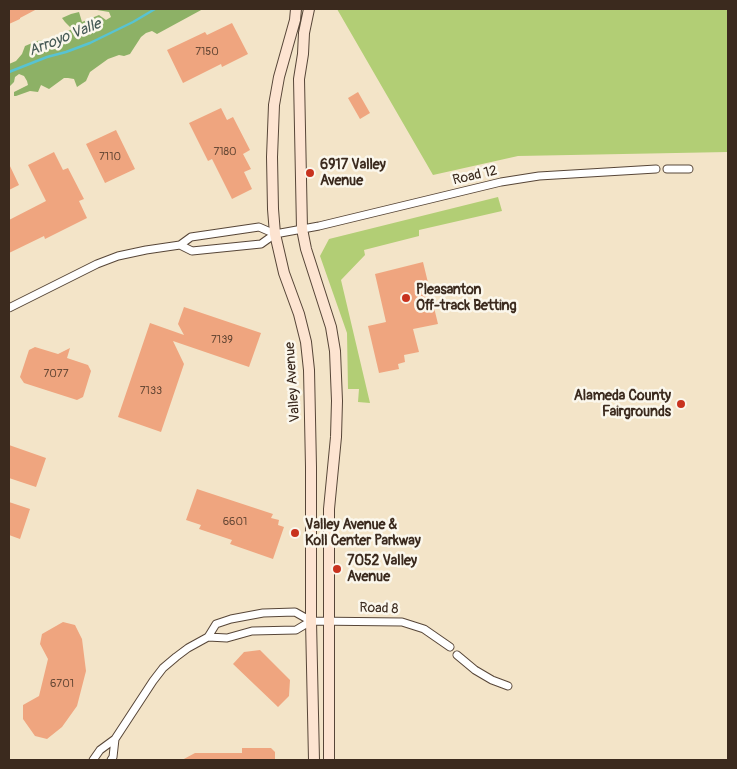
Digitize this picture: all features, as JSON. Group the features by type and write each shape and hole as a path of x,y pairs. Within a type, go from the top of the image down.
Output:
{"main road":[{"name":"Valley Avenue","path":"296,9 274,105 273,209 275,234 284,274 299,314 306,342 308,361 314,760"},
{"path":"309,9 304,34 300,79 302,229 306,249 331,326 335,351 337,401 336,436 329,508 329,760"}],"street":[{"name":"Road 12","path":"275,234 324,225 501,182 539,176 656,169"},
{"path":"667,169 689,169"},
{"path":"9,308 97,264 130,253 180,245 191,237 259,227 275,234"},
{"path":"180,245 192,252 261,244 275,234"},
{"path":"111,760 116,739 142,696 163,668 188,648 208,637 216,624 231,619 264,613 295,612 311,621 296,630 252,631 227,638 208,637"},
{"name":"Road 8","path":"311,621 402,622 424,629 450,647"},
{"path":"457,655 475,670 492,680 508,686"},
{"path":"93,760 100,750 116,739"}],"green space":[{"path":"97,9 203,9 157,34 152,31 146,33 141,37 130,54 108,59 90,72 86,81 77,87 74,79 64,78 49,89 41,85 38,92 30,91 14,96 14,92 28,85 24,76 19,74 9,87 9,64 16,61 22,54 25,46 37,41 50,39 72,29 62,18 71,14 79,12 82,22 99,15 106,20 111,17 109,12"},
{"path":"337,9 728,9 728,152 518,156 433,175"},
{"path":"498,197 502,211 419,230 419,236 364,250 365,255 341,280 370,403 358,402 359,389 348,389 347,333 320,256 329,239"}],"building":[{"path":"9,9 37,9 9,24"},
{"path":"232,23 248,54 222,67 221,64 183,83 167,50 205,32 207,35"},
{"path":"358,92 370,113 360,119 348,98"},
{"path":"221,108 227,120 233,117 250,150 243,154 251,169 244,172 252,189 232,199 212,159 208,161 189,123"},
{"path":"116,130 135,169 105,183 86,144"},
{"path":"54,152 63,170 68,168 84,199 79,201 87,218 45,239 44,236 9,253 9,220 46,201 28,165"},
{"path":"9,164 19,185 9,190"},
{"name":"Pleasanton Off-track Betting","path":"423,262 438,324 413,329 419,352 404,355 405,362 398,364 399,369 379,373 368,326 386,322 375,274"},
{"path":"184,307 261,333 249,367 173,341 184,364 161,432 118,417 150,323 184,335 178,324"},
{"path":"35,347 58,354 70,348 67,358 88,365 91,371 83,397 77,400 24,383 20,377 29,350"},
{"path":"9,445 46,458 36,487 9,478"},
{"path":"197,489 273,514 271,518 279,520 278,525 284,527 273,559 230,544 232,540 199,529 201,525 186,520"},
{"path":"9,502 30,509 20,539 9,535"},
{"path":"63,622 75,625 82,639 86,671 77,706 62,727 47,739 35,736 23,719 23,705 39,696 48,659 40,644 42,634"},
{"path":"260,650 290,680 289,696 278,707 233,664 244,652"},
{"path":"242,748 271,748 275,752 275,760 182,760 195,753 242,753"}],"waterway":[{"name":"Arroyo Valle","path":"9,72 90,43 155,9"}],"place":[{"name":"6917 Valley Avenue","path":"310,173"},
{"name":"Pleasanton Off-track Betting","path":"406,298"},
{"name":"Alameda County Fairgrounds","path":"681,404"},
{"name":"Valley Avenue & Koll Center Parkway","path":"295,533"},
{"name":"7052 Valley Avenue","path":"337,569"}]}
